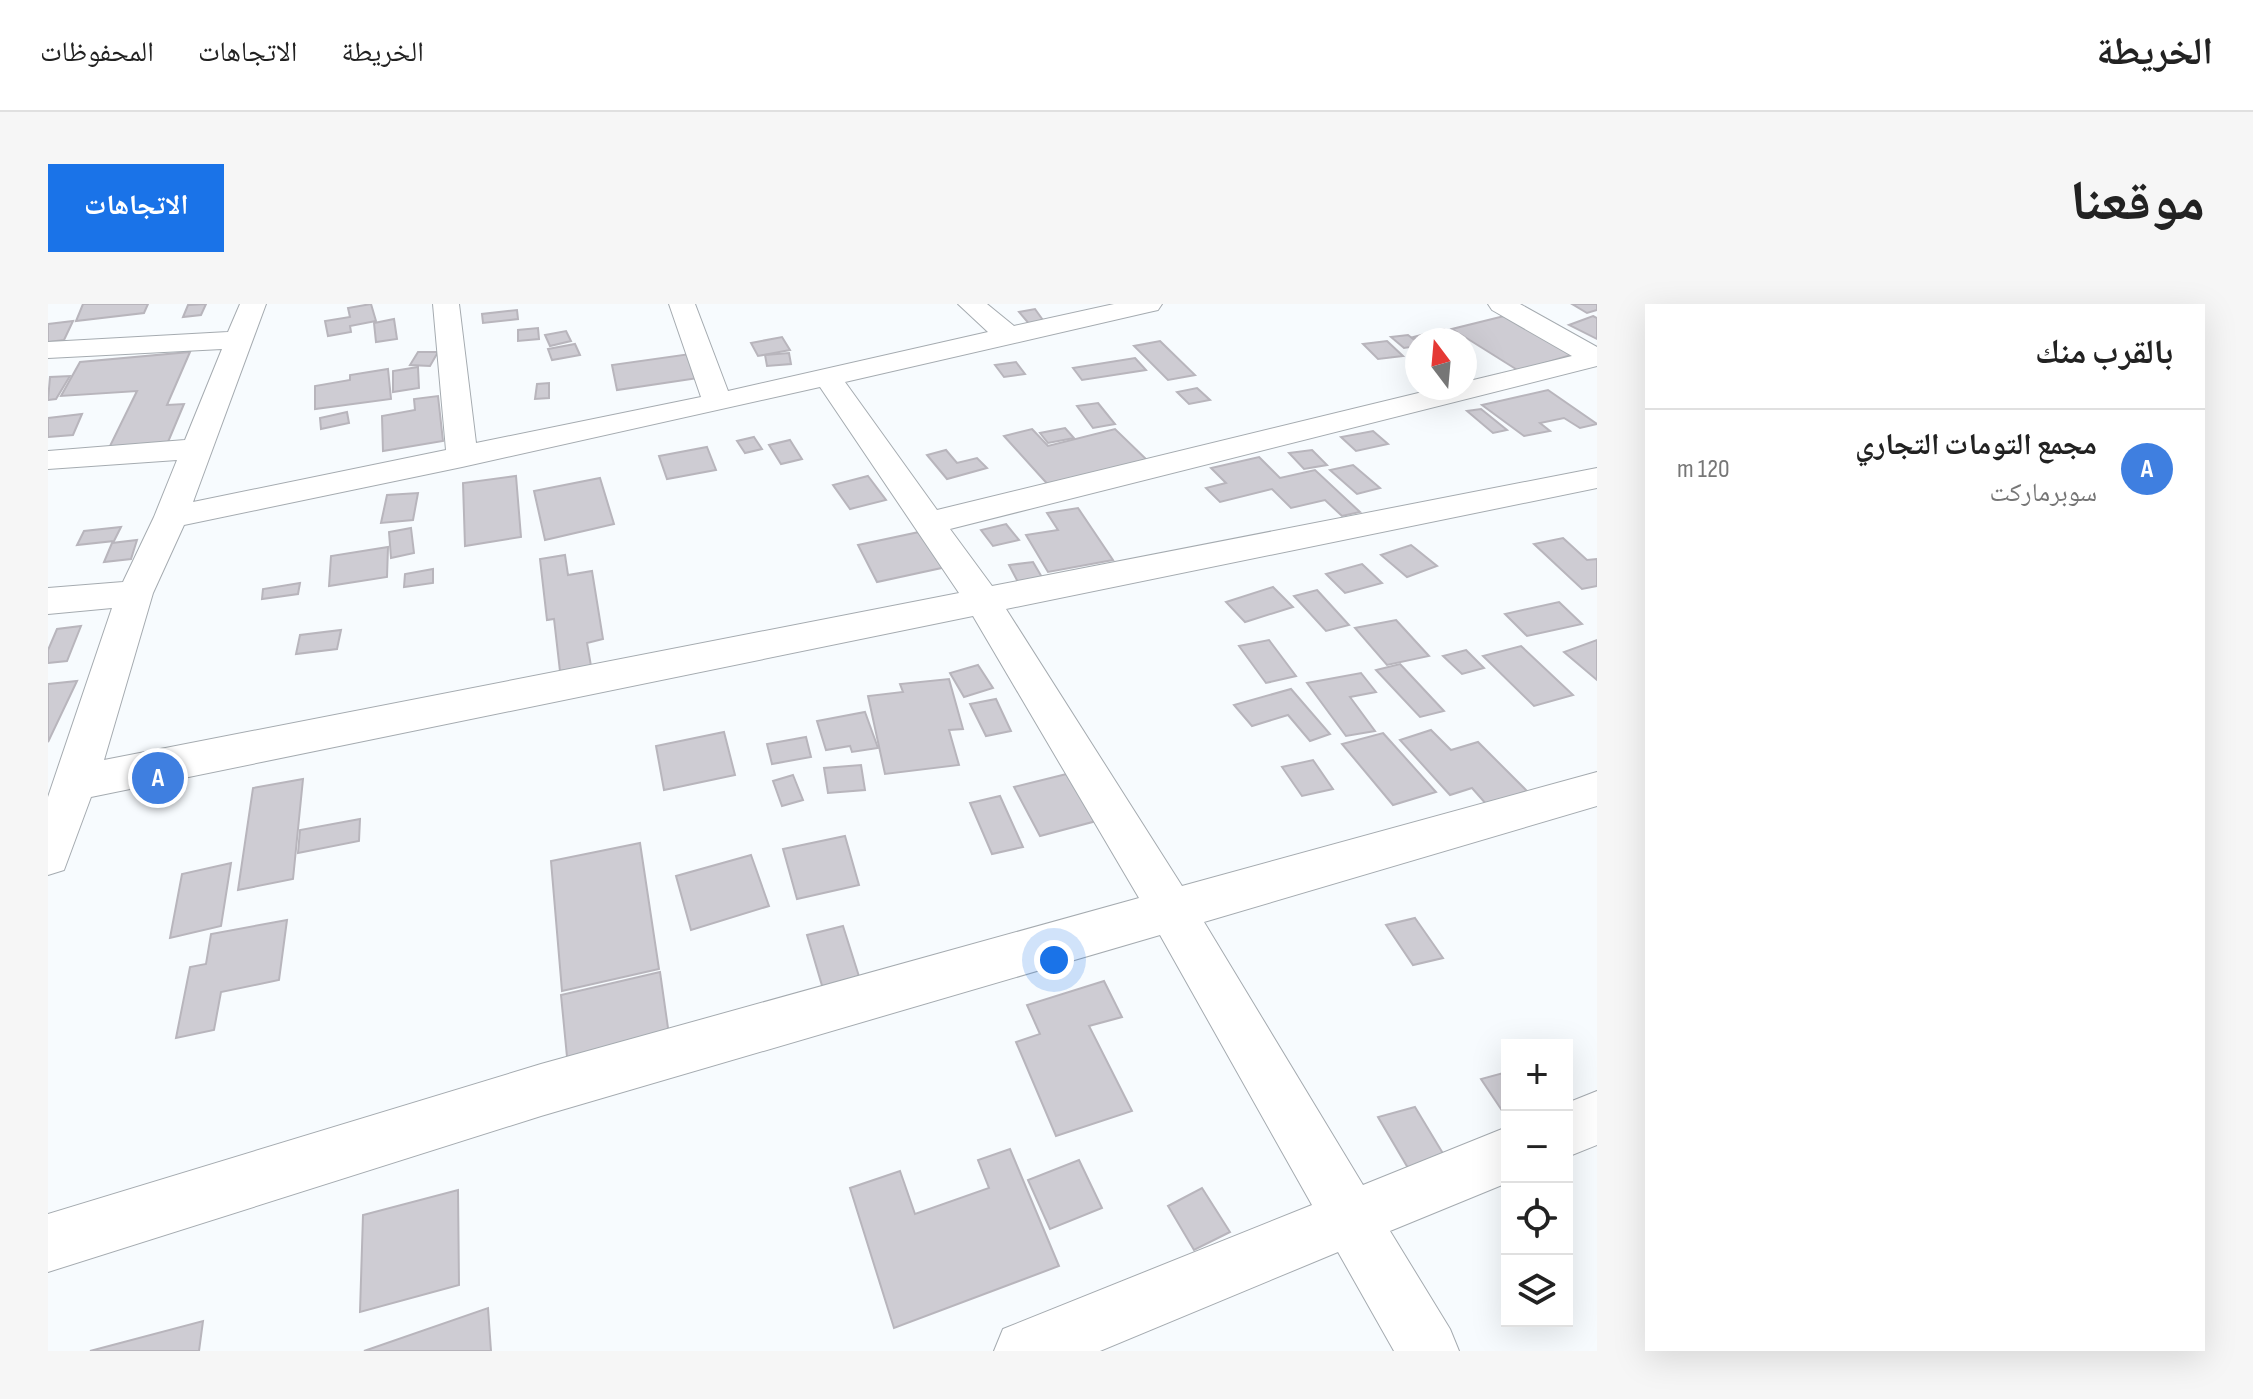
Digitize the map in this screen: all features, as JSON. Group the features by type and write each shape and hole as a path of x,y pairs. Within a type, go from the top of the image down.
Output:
{"street":[{"path":"48,856 69,766 135,593 171,517 253,304"},
{"path":"446,304 462,458"},
{"path":"682,304 718,402"},
{"path":"971,304 1007,334"},
{"path":"171,517 462,458 1149,304"},
{"path":"1501,304 1597,358"},
{"path":"48,350 240,340"},
{"path":"930,523 1597,358"},
{"path":"828,378 983,601 1171,910 1428,1351"},
{"path":"48,460 196,449"},
{"path":"69,766 983,601 1597,478"},
{"path":"48,601 135,593"},
{"path":"48,1243 541,1090 1597,789"},
{"path":"1573,1128 1597,1118"},
{"path":"1025,1351 1501,1157"}],"building":[{"path":"83,304 148,304 144,313 76,321"},
{"path":"206,304 201,315 183,317 188,305"},
{"path":"371,304 376,321 350,326 351,332 328,336 325,321 350,317 348,308"},
{"path":"1572,304 1597,304 1597,310 1587,313"},
{"path":"1035,309 1045,323 1030,325 1019,312"},
{"path":"517,310 518,319 483,323 482,314"},
{"path":"1508,315 1574,354 1519,371 1477,345 1477,328 1456,328"},
{"path":"1593,316 1597,318 1597,339 1569,325"},
{"path":"394,319 397,339 376,342 374,323"},
{"path":"73,321 64,340 48,342 48,324"},
{"path":"538,328 539,339 518,341 518,330"},
{"path":"566,331 571,341 550,346 545,335"},
{"path":"1405,335 1405,348 1404,348 1391,337"},
{"path":"782,337 790,350 758,356 751,343"},
{"path":"1160,341 1195,375 1168,380 1134,346"},
{"path":"1387,341 1403,356 1378,359 1363,344"},
{"path":"575,344 580,355 552,360 548,349"},
{"path":"190,352 167,405 184,404 168,442 109,448 137,391 61,396 80,362"},
{"path":"418,352 438,352 430,366 410,365"},
{"path":"697,353 705,377 617,390 612,365"},
{"path":"789,353 791,364 767,366 765,355"},
{"path":"1135,358 1146,370 1082,380 1073,368"},
{"path":"1016,362 1025,374 1004,377 995,365"},
{"path":"418,367 419,388 393,392 393,371"},
{"path":"388,369 391,399 315,409 315,386 350,380 350,375"},
{"path":"70,376 56,399 48,400 50,377"},
{"path":"549,383 549,398 535,399 537,384"},
{"path":"1197,388 1210,400 1189,404 1177,392"},
{"path":"1548,390 1597,424 1580,428 1564,418 1540,423 1550,431 1524,436 1482,405"},
{"path":"438,396 443,441 383,451 382,416 415,410 414,399"},
{"path":"1098,403 1115,424 1093,428 1077,406"},
{"path":"1481,409 1507,430 1493,433 1467,411"},
{"path":"347,412 349,423 321,429 320,418"},
{"path":"82,414 73,435 48,437 48,418"},
{"path":"1065,428 1074,438 1048,443 1040,433"},
{"path":"1032,429 1048,446 1115,429 1147,460 1052,489 1004,436"},
{"path":"1373,431 1388,444 1356,451 1341,437"},
{"path":"754,437 762,449 745,453 737,441"},
{"path":"790,440 802,459 781,464 769,445"},
{"path":"707,447 716,470 667,479 659,456"},
{"path":"946,450 957,463 977,458 987,468 947,479 927,455"},
{"path":"1312,450 1327,465 1304,469 1289,453"},
{"path":"1259,457 1280,478 1315,470 1360,512 1342,516 1325,500 1291,508 1272,489 1220,502 1206,488 1226,483 1211,468"},
{"path":"1353,465 1380,488 1357,494 1330,470"},
{"path":"516,476 521,537 465,546 463,483"},
{"path":"868,476 886,500 850,509 833,485"},
{"path":"600,478 614,524 545,540 534,491"},
{"path":"418,493 413,520 381,523 387,495"},
{"path":"1078,508 1113,560 1048,572 1026,535 1058,530 1047,513"},
{"path":"1006,524 1019,540 993,546 981,530"},
{"path":"121,527 114,541 77,545 84,531"},
{"path":"411,528 414,553 391,558 389,532"},
{"path":"938,528 960,564 877,582 858,545"},
{"path":"1563,538 1587,560 1597,559 1597,586 1582,589 1534,544"},
{"path":"137,540 131,559 104,562 112,543"},
{"path":"1411,545 1437,566 1407,577 1381,555"},
{"path":"388,547 387,577 329,586 331,556"},
{"path":"565,555 568,575 592,571 603,639 587,643 591,666 560,671 554,619 547,620 540,559"},
{"path":"1033,562 1043,579 1019,584 1009,565"},
{"path":"1362,564 1382,583 1345,593 1326,574"},
{"path":"433,569 433,583 404,587 405,574"},
{"path":"300,583 298,594 262,599 263,589"},
{"path":"1273,587 1293,607 1245,622 1226,602"},
{"path":"1317,590 1349,625 1326,631 1294,596"},
{"path":"1559,602 1582,624 1527,636 1505,614"},
{"path":"1396,620 1429,656 1387,665 1355,628"},
{"path":"81,626 67,661 48,663 48,650 57,629"},
{"path":"341,630 337,649 296,654 300,635"},
{"path":"1269,640 1296,676 1266,683 1239,646"},
{"path":"1597,640 1597,680 1564,652"},
{"path":"1521,646 1573,695 1534,706 1483,656"},
{"path":"1466,650 1484,668 1462,674 1443,656"},
{"path":"1400,664 1444,711 1420,717 1376,670"},
{"path":"978,665 993,688 964,697 950,673"},
{"path":"1361,673 1376,692 1350,697 1375,731 1346,736 1307,683"},
{"path":"949,679 963,729 949,730 959,765 885,774 868,696 903,692 900,684"},
{"path":"77,681 48,742 48,684"},
{"path":"1291,689 1330,734 1310,741 1288,715 1252,726 1234,705"},
{"path":"996,699 1011,731 986,736 970,704"},
{"path":"865,712 878,748 852,752 850,746 826,750 817,721"},
{"path":"1431,730 1451,750 1478,742 1527,791 1487,805 1472,788 1450,795 1400,740"},
{"path":"724,732 735,775 664,790 656,746"},
{"path":"1383,733 1436,792 1393,805 1342,744"},
{"path":"806,737 811,757 772,764 767,744"},
{"path":"1313,760 1333,789 1302,796 1282,767"},
{"path":"861,765 865,790 828,793 824,768"},
{"path":"1087,769 1115,816 1040,836 1014,787"},
{"path":"793,775 803,800 782,806 773,781"},
{"path":"303,779 293,879 238,890 253,788"},
{"path":"1000,796 1023,847 992,854 970,803"},
{"path":"360,819 359,841 298,853 300,830"},
{"path":"845,836 859,885 797,899 783,849"},
{"path":"640,843 659,969 562,991 551,861"},
{"path":"751,855 769,906 691,930 676,876"},
{"path":"231,863 221,926 170,938 182,874"},
{"path":"1415,918 1443,958 1413,965 1386,925"},
{"path":"287,920 279,980 221,992 214,1030 176,1038 190,967 206,964 211,934"},
{"path":"843,926 863,989 826,999 807,935"},
{"path":"660,972 670,1042 568,1067 561,995"},
{"path":"1104,981 1122,1017 1089,1026 1132,1111 1056,1136 1016,1042 1040,1034 1027,1005"},
{"path":"1501,1074 1501,1109 1481,1079"},
{"path":"1415,1107 1459,1180 1421,1190 1378,1117"},
{"path":"1010,1149 1059,1266 894,1328 850,1188 900,1171 915,1214 989,1188 978,1160"},
{"path":"1079,1160 1102,1208 1050,1229 1028,1180"},
{"path":"1202,1188 1230,1232 1194,1250 1168,1206"},
{"path":"458,1190 459,1285 360,1312 363,1215"},
{"path":"488,1308 491,1351 364,1351"},
{"path":"203,1321 199,1351 90,1351"}],"place":[{"name":"مجمع التومات التجاري","path":"158,778"}]}
